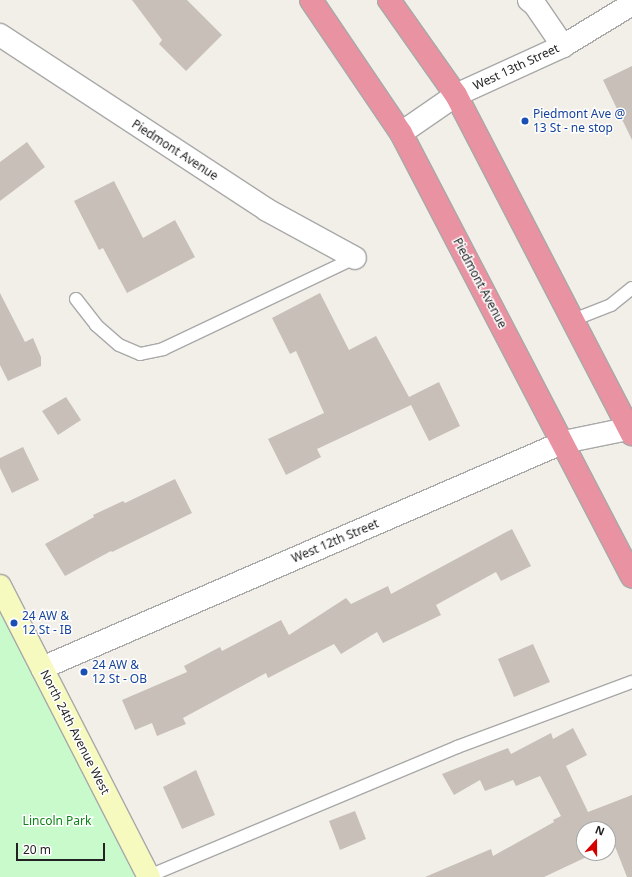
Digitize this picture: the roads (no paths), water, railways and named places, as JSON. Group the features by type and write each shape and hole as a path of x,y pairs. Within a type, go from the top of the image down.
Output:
{"highway":[{"name":"Piedmont Avenue","path":"311,0 401,133 564,442 632,576"},
{"path":"390,0 456,95 631,430"}],"street":[{"path":"529,0 535,5 563,46"},
{"name":"West 13th Street","path":"401,133 456,95 563,46 632,4"},
{"name":"Piedmont Avenue","path":"0,35 267,210 354,258"},
{"name":"West 12th Street","path":"42,668 564,442 631,430"},
{"name":"North 24th Avenue West","path":"0,586 149,876"}],"lane":[{"path":"76,299 96,325 119,345 140,354 163,349 354,258"},
{"path":"573,320 611,305 632,288"},
{"path":"149,876 457,747 632,682"}],"place":[{"name":"Piedmont Ave @ 13 St - ne stop","path":"525,121"},
{"name":"24 AW & 12 St - IB","path":"14,623"},
{"name":"24 AW & 12 St - OB","path":"84,672"}],"park label":[{"name":"Lincoln Park","path":"57,821"}]}
